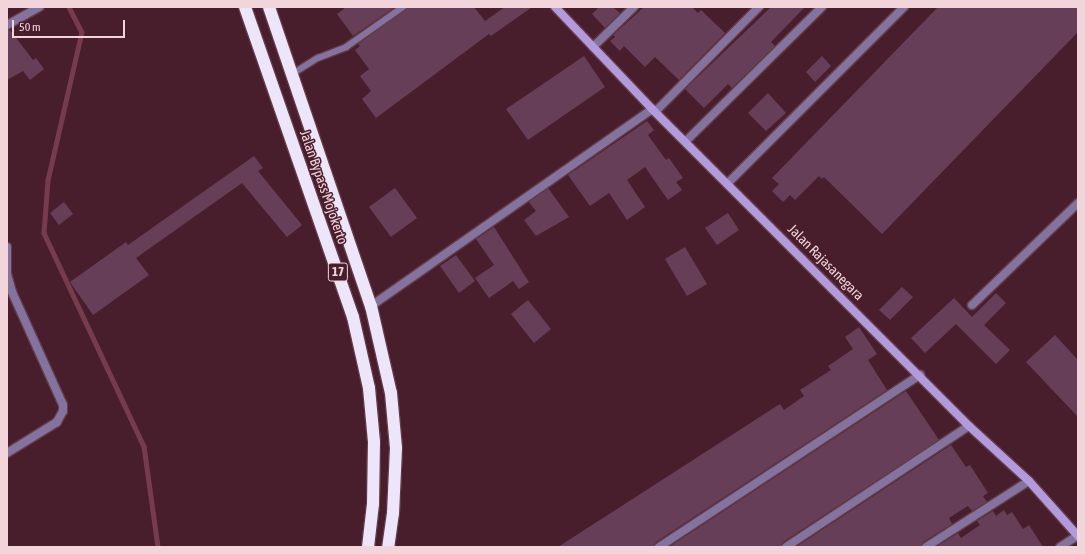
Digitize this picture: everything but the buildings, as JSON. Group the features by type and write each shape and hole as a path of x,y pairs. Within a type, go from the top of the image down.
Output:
{"highway":[{"name":"Jalan Bypass Mojokerto","path":"245,7 353,317 369,388 374,442 373,504 368,547"},
{"name":"Jalan Bypass Mojokerto","path":"269,7 371,306 391,393 396,448 393,513 388,547"}],"street":[{"path":"7,25 39,7"},
{"name":"Jalan Rajasanegara","path":"555,7 653,110 686,141 969,426 1029,481 1078,536"},
{"path":"593,47 634,7"},
{"path":"371,306 653,110 759,7"},
{"path":"686,141 822,7"},
{"path":"728,183 904,7"},
{"path":"972,305 1078,203"},
{"path":"7,247 8,274 12,292 63,405 64,411 57,422 7,453"},
{"path":"659,547 920,375"},
{"path":"786,547 969,426"},
{"path":"926,547 1029,481"},
{"path":"1060,547 1078,536"}],"lane":[{"path":"292,74 318,58 346,47 404,7"}],"waterway":[{"path":"69,7 82,32 48,180 44,233 144,446 158,547"}]}
